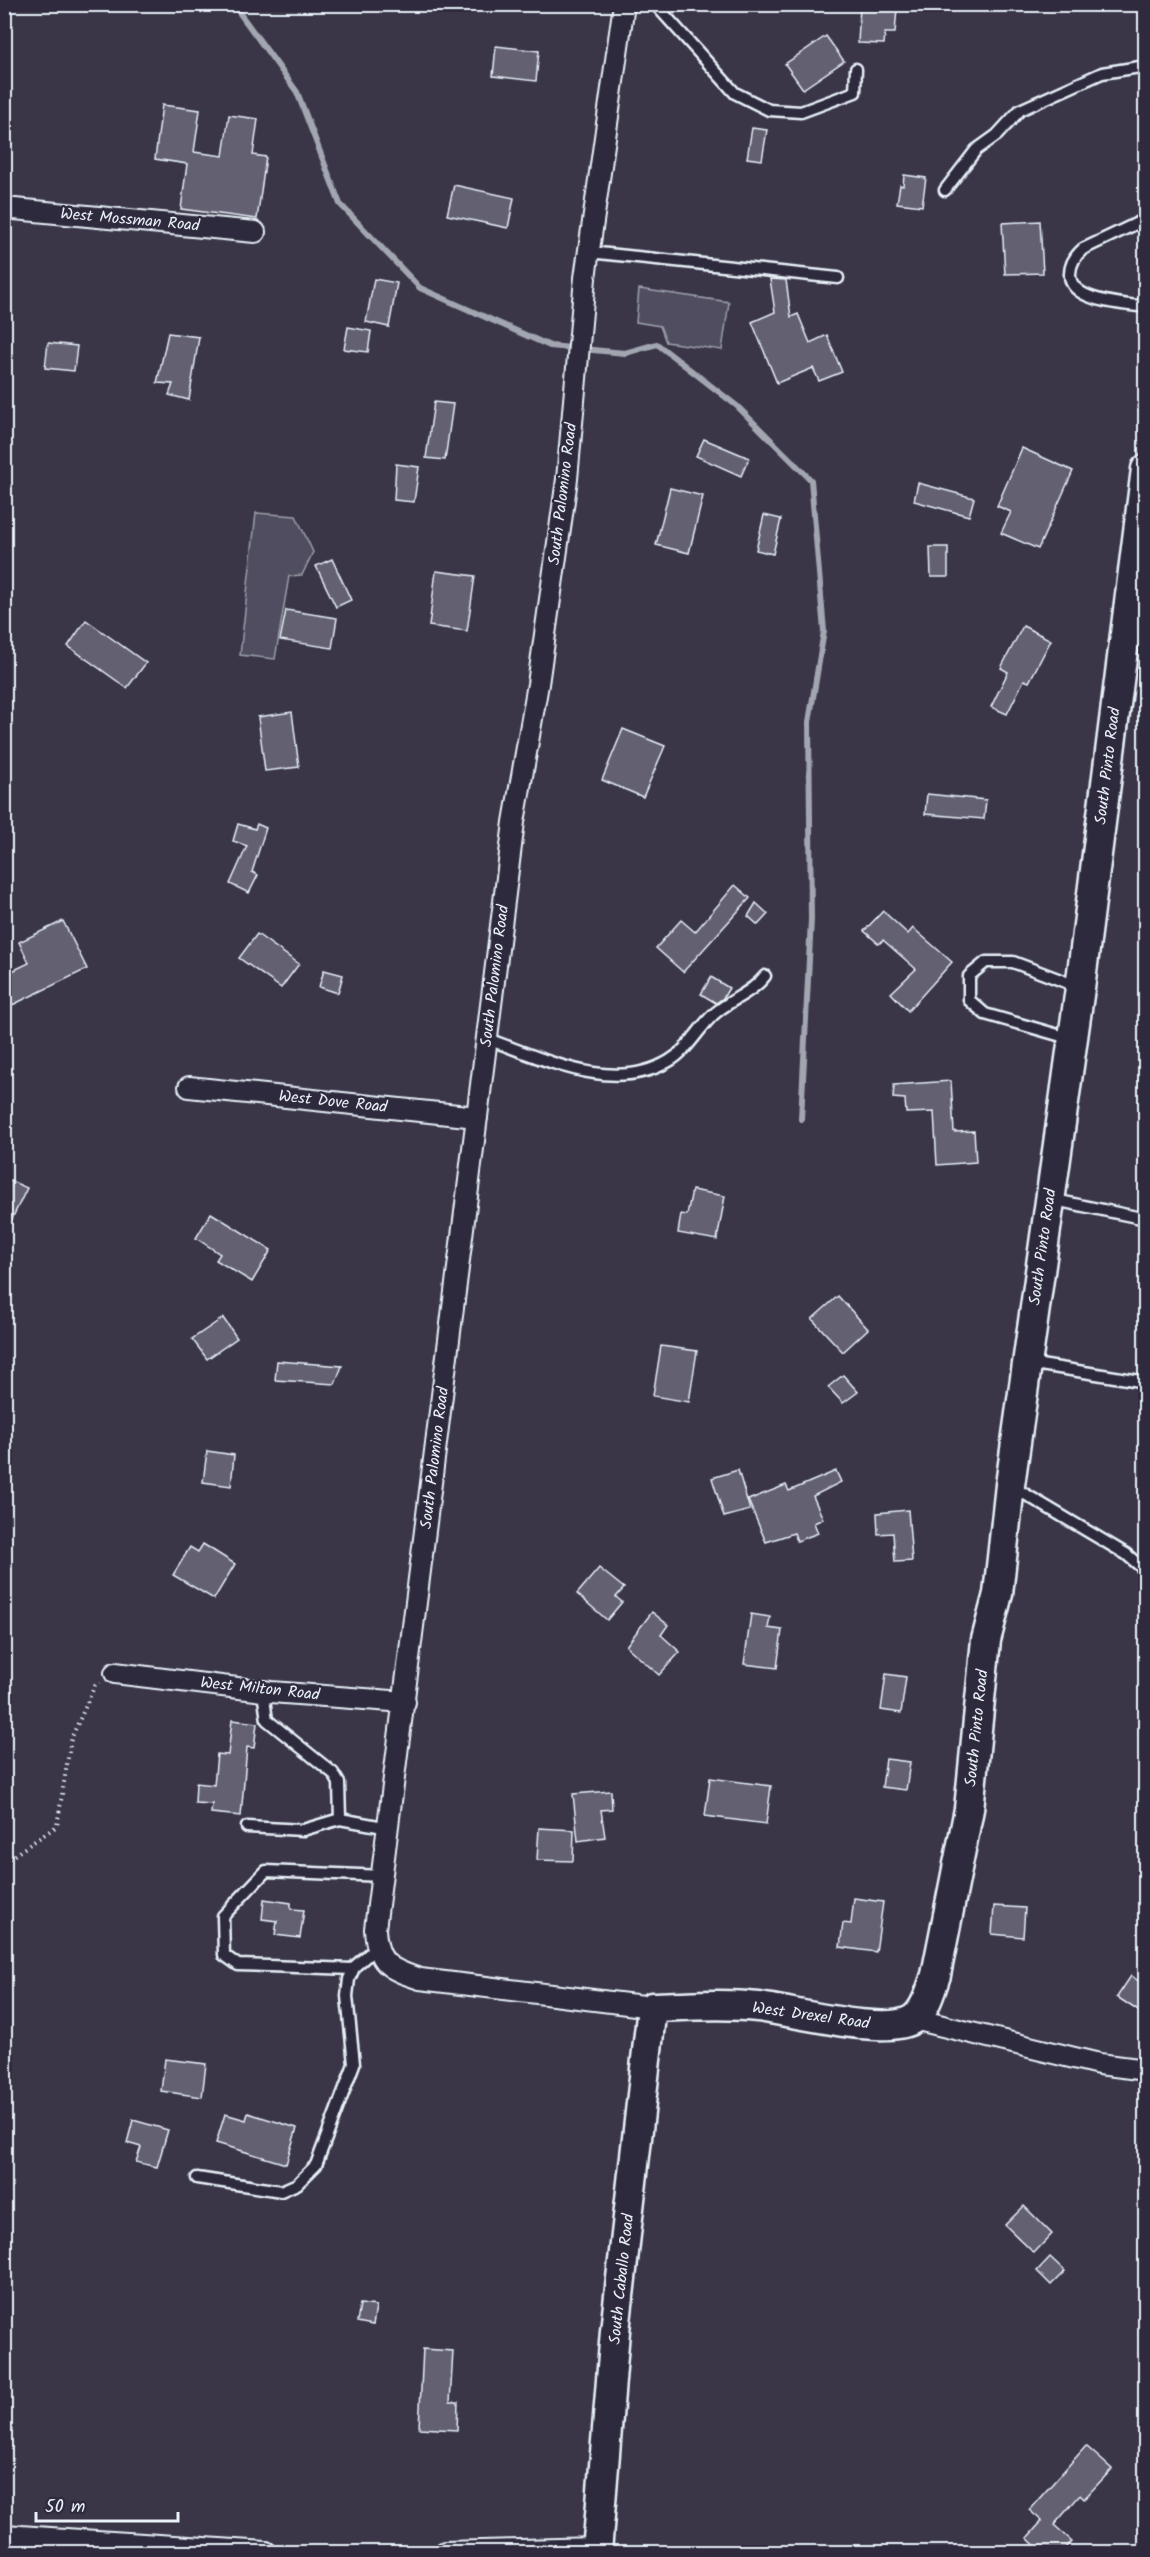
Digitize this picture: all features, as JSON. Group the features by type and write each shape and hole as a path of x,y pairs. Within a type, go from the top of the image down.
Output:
{"street":[{"name":"South Palomino Road","path":"376,1948 375,1929 514,822 538,684 567,479 589,252 624,4"},
{"name":"West Mossman Road","path":"4,208 255,232"},
{"name":"South Pinto Road","path":"914,2019 927,2000 936,1975 969,1809 986,1640 998,1594 1010,1485 1080,988 1146,469"},
{"name":"West Dove Road","path":"189,1087 477,1117"},
{"name":"West Milton Road","path":"116,1672 271,1692 405,1702"},
{"name":"West Drexel Road","path":"376,1948 382,1959 396,1972 420,1979 652,2007 756,2007 876,2026 899,2025 914,2019 1099,2064 1146,2070"},
{"name":"South Caballo Road","path":"597,2550 615,2331 652,2007"},
{"path":"4,2535 266,2553"},
{"path":"445,2553 597,2550"}],"lane":[{"path":"655,4 735,93 769,111 801,112 855,92 856,69"},
{"path":"945,190 976,150 997,135 1020,110 1102,73 1146,66"},
{"path":"1146,219 1083,249 1075,257 1070,269 1070,280 1074,288 1097,299 1146,307"},
{"path":"589,252 838,278"},
{"path":"1072,1039 985,1014 969,1000 969,976 986,962 1013,962 1080,988"},
{"path":"487,1038 581,1071 630,1075 669,1061 688,1045 713,1015 741,995 757,987 765,976"},
{"path":"1050,1199 1146,1219"},
{"path":"1028,1363 1146,1382"},
{"path":"1010,1485 1126,1554 1146,1571"},
{"path":"271,1692 264,1699 267,1720 333,1773 339,1783 340,1819"},
{"path":"247,1827 303,1830 340,1819 389,1828"},
{"path":"353,1969 238,1965 224,1955 223,1916 266,1870 383,1876"},
{"path":"198,2178 281,2191 297,2184 316,2165 354,2064 347,1996 353,1969 376,1948"}],"path":[{"path":"4,1862 57,1826 71,1739 95,1685 116,1672"}],"shaded area":[{"path":"639,289 729,302 722,350 666,342 660,326 636,322"},
{"path":"256,513 296,516 313,552 302,575 289,576 275,659 240,655"}],"building":[{"path":"860,6 897,8 895,33 885,33 884,44 858,43"},
{"path":"826,36 844,61 803,89 785,64"},
{"path":"496,46 539,51 536,81 493,76"},
{"path":"162,105 200,110 194,152 223,156 229,115 258,119 253,155 266,157 257,219 181,209 187,164 155,159"},
{"path":"752,128 767,130 762,160 747,158"},
{"path":"904,175 926,178 922,206 897,203"},
{"path":"454,185 514,198 508,228 447,215"},
{"path":"1040,221 1043,273 1005,274 1002,223"},
{"path":"374,279 397,283 389,327 366,322"},
{"path":"770,279 786,280 791,317 798,314 810,343 827,335 842,372 819,381 813,368 777,383 752,322 775,312"},
{"path":"348,327 371,331 368,352 344,349"},
{"path":"168,333 199,337 189,400 169,395 173,384 157,383"},
{"path":"48,343 77,346 74,371 45,368"},
{"path":"434,402 453,404 445,460 426,458"},
{"path":"704,439 749,458 741,476 696,456"},
{"path":"1022,448 1073,471 1038,549 1001,533 1011,512 997,506"},
{"path":"396,464 419,467 414,502 394,500"},
{"path":"918,483 974,498 969,516 914,501"},
{"path":"670,488 703,496 689,553 656,545"},
{"path":"764,515 781,519 773,554 756,550"},
{"path":"930,547 948,547 948,577 931,577"},
{"path":"332,559 351,600 336,607 316,566"},
{"path":"436,571 475,576 467,631 429,626"},
{"path":"286,610 337,618 332,648 280,640"},
{"path":"86,620 146,663 127,688 68,646"},
{"path":"1023,626 1051,640 1029,682 1024,680 1007,714 991,707 1008,672 1001,668"},
{"path":"292,712 299,767 265,771 258,717"},
{"path":"623,729 665,746 643,797 602,780"},
{"path":"927,794 986,800 984,819 925,814"},
{"path":"238,824 255,829 257,824 266,828 252,872 258,875 249,893 230,884 247,846 233,841"},
{"path":"735,885 750,898 683,972 656,948 681,920 695,932"},
{"path":"756,903 768,914 758,925 748,916"},
{"path":"883,911 908,934 913,928 952,962 908,1011 891,993 916,969 883,940 879,944 864,931"},
{"path":"63,921 87,969 4,1009 4,975 29,963 19,942"},
{"path":"257,934 299,964 281,988 239,958"},
{"path":"324,970 343,975 338,993 319,987"},
{"path":"711,977 729,988 723,998 716,1003 701,994"},
{"path":"951,1081 954,1132 974,1131 976,1162 937,1165 934,1112 906,1113 905,1099 893,1098 894,1085"},
{"path":"4,1178 27,1188 4,1235"},
{"path":"692,1190 725,1196 717,1240 678,1233 681,1214 687,1215"},
{"path":"211,1213 271,1250 252,1282 216,1260 220,1254 196,1238"},
{"path":"838,1296 868,1329 843,1352 812,1319"},
{"path":"223,1318 237,1338 207,1359 192,1339"},
{"path":"661,1346 697,1351 689,1402 653,1396"},
{"path":"277,1361 342,1366 335,1384 275,1380"},
{"path":"843,1375 858,1392 843,1403 828,1387"},
{"path":"207,1451 234,1455 231,1486 203,1482"},
{"path":"738,1470 750,1510 724,1517 712,1478"},
{"path":"836,1471 841,1482 813,1496 823,1519 814,1523 818,1533 797,1541 794,1533 766,1542 748,1500 786,1485 789,1491"},
{"path":"908,1510 912,1561 895,1562 893,1533 878,1534 877,1513"},
{"path":"203,1544 235,1564 214,1599 173,1575 190,1547 198,1552"},
{"path":"599,1568 624,1588 616,1597 622,1602 607,1620 577,1594"},
{"path":"652,1612 668,1625 661,1635 680,1652 659,1675 626,1646"},
{"path":"751,1614 770,1617 768,1628 782,1630 777,1668 744,1664"},
{"path":"886,1674 906,1677 901,1713 881,1710"},
{"path":"232,1720 257,1723 254,1748 247,1747 241,1816 211,1813 212,1804 195,1803 196,1783 214,1785 217,1754 228,1755"},
{"path":"886,1759 910,1762 906,1790 882,1787"},
{"path":"710,1778 771,1786 766,1824 705,1816"},
{"path":"611,1791 612,1809 601,1810 605,1837 578,1841 573,1794"},
{"path":"539,1828 574,1830 573,1861 537,1860"},
{"path":"854,1898 883,1902 876,1952 840,1947 843,1923 851,1924"},
{"path":"264,1899 291,1903 291,1909 304,1910 300,1938 275,1935 277,1921 262,1919"},
{"path":"994,1906 1025,1908 1023,1937 992,1934"},
{"path":"1131,1976 1146,1986 1146,2016 1117,1997"},
{"path":"165,2059 206,2064 202,2097 161,2091"},
{"path":"248,2113 297,2128 286,2164 216,2143 225,2114 246,2120"},
{"path":"133,2120 168,2130 157,2167 136,2162 141,2147 127,2143"},
{"path":"1024,2206 1052,2234 1034,2253 1005,2225"},
{"path":"1050,2257 1065,2271 1051,2285 1037,2271"},
{"path":"360,2304 376,2306 373,2325 357,2322"},
{"path":"423,2349 453,2351 450,2402 458,2402 457,2430 419,2428"},
{"path":"1086,2446 1112,2469 1084,2499 1080,2495 1054,2525 1072,2541 1062,2553 1043,2553 1027,2538 1042,2521 1029,2510"}],"waterway":[{"path":"233,4 297,92 340,204 420,288 550,346 625,353 657,344 737,406 811,480 824,631 809,722 811,919 801,1119"}]}
